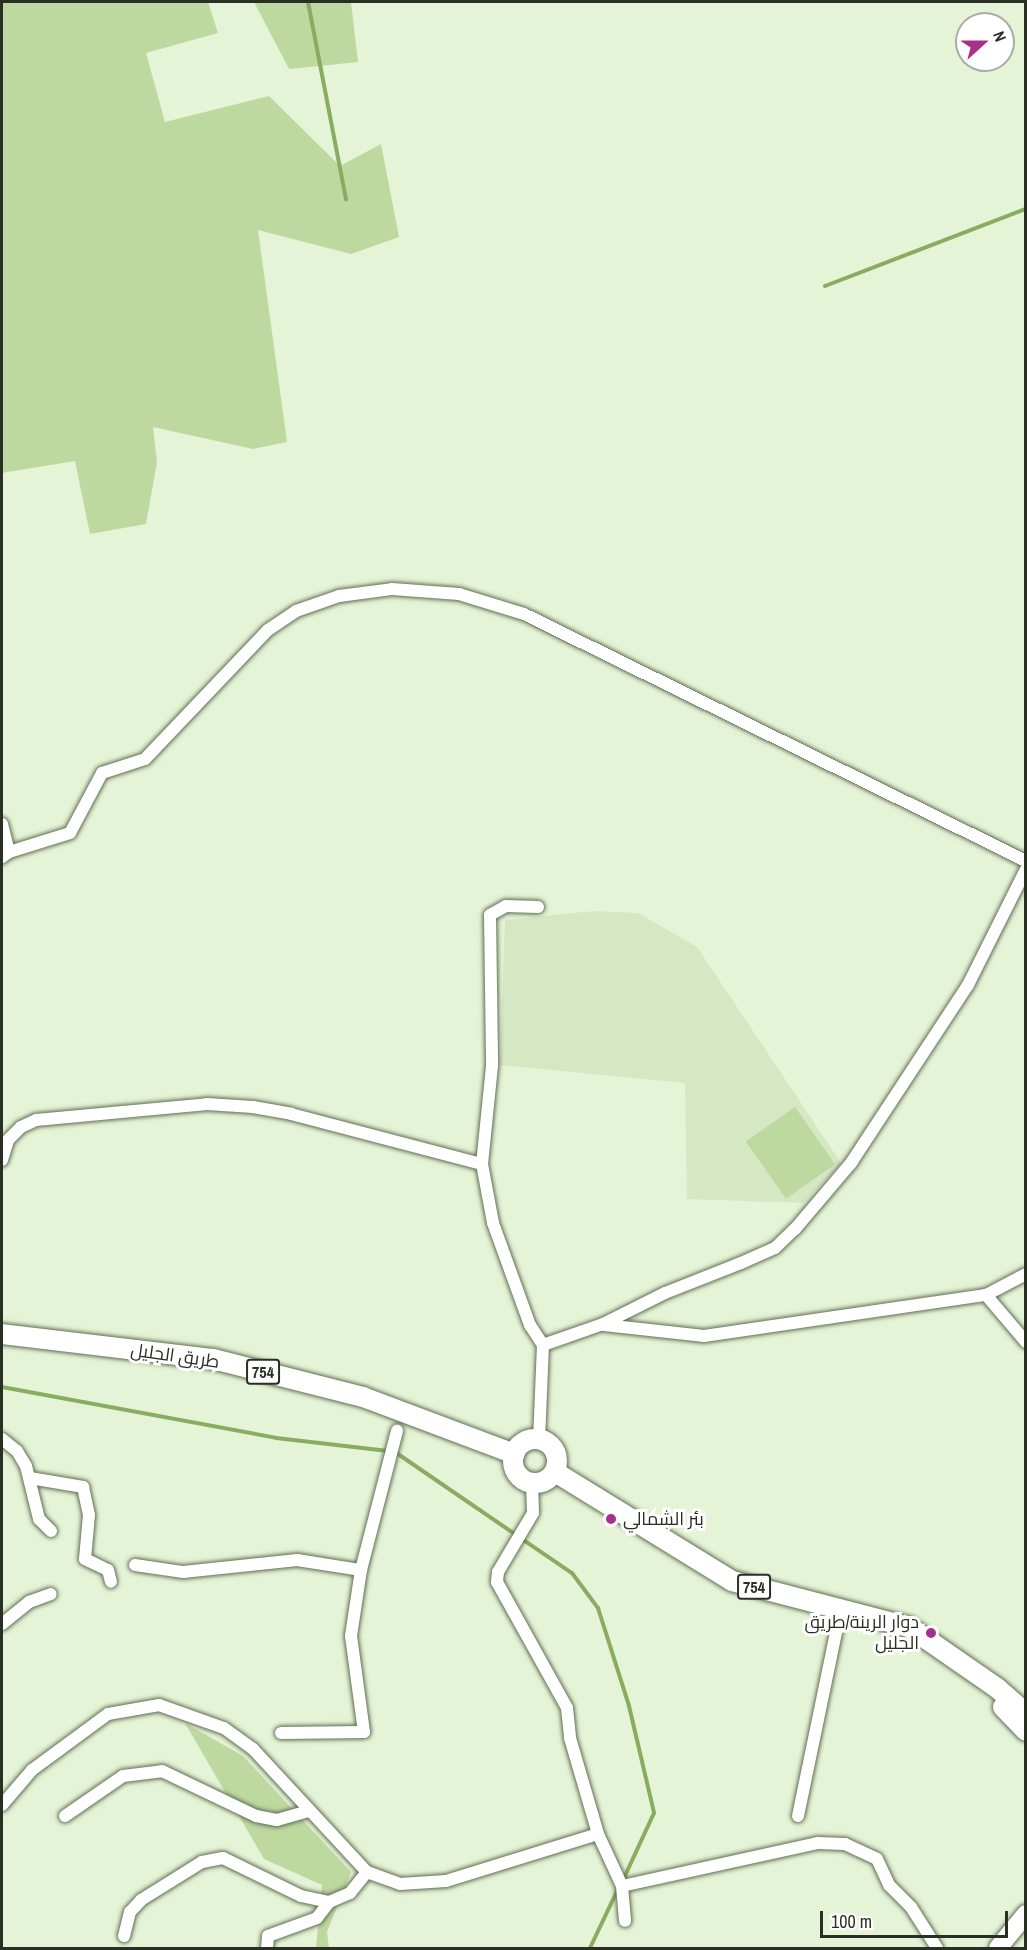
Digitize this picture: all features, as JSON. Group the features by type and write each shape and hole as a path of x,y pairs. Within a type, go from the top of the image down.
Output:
{"main road":[{"name":"طريق الجليل","path":"2,1334 213,1359 363,1397 514,1454"},
{"path":"539,1440 554,1450 555,1472 548,1480 532,1483 515,1470 514,1454 525,1442 539,1440"},
{"name":"754","path":"555,1472 732,1581 909,1627 968,1666 1026,1713"},
{"name":"754","path":"968,1666 1026,1731"},
{"path":"998,1948 1026,1914"}],"street":[{"path":"2,824 5,854 70,833 102,773 145,759 268,630 296,611 339,596 392,589 459,594 524,614 1026,861"},
{"path":"543,1345 603,1324 665,1293 775,1248 795,1229 851,1163 968,985 1026,869"},
{"path":"538,907 506,906 490,915 492,1066 482,1164 493,1223 530,1325 543,1345 539,1440"},
{"path":"2,1160 8,1140 21,1127 36,1120 207,1104 291,1114 482,1164"},
{"path":"603,1324 704,1336 986,1295 1026,1274"},
{"path":"986,1295 1026,1342"},
{"path":"281,1733 364,1732 351,1636 361,1570 397,1431"},
{"path":"2,1439 17,1451 30,1478 39,1520 51,1531"},
{"path":"30,1478 83,1487 89,1515 85,1559 108,1570 111,1582"},
{"path":"532,1483 533,1513 498,1572 497,1582 567,1708 570,1738 598,1834 622,1886 626,1921"},
{"path":"135,1565 183,1572 297,1560 361,1570"},
{"path":"2,1624 29,1602 51,1594"},
{"path":"798,1816 837,1628"},
{"path":"2,1805 32,1770 108,1714 159,1705 224,1728 253,1749 308,1811 367,1872 400,1884 423,1885 598,1834"},
{"path":"65,1816 123,1776 162,1771 256,1816 277,1820 308,1811"},
{"path":"622,1886 818,1844 845,1844 877,1859 889,1885 911,1907 937,1948"},
{"path":"124,1936 130,1912 141,1900 202,1862 223,1858 301,1896 329,1902"},
{"path":"267,1948 268,1936 316,1918 329,1902 350,1893 367,1872"}],"shaded area":[{"path":"2,2 208,2 218,33 146,53 165,122 269,96 340,166 381,144 399,237 351,254 258,230 287,442 253,449 153,427 157,462 146,524 90,534 75,461 2,473"},
{"path":"254,2 351,2 358,62 289,69"},
{"path":"594,911 638,913 697,947 841,1163 803,1203 687,1199 685,1083 500,1065 505,920"},
{"path":"795,1107 835,1164 786,1199 746,1141"},
{"path":"185,1723 243,1756 351,1872 327,1932 329,1948 316,1948 322,1885 264,1859"}],"waterway":[{"path":"308,2 346,199"},
{"path":"825,286 1026,209"},
{"path":"2,1387 276,1438 388,1451"},
{"path":"395,1452 572,1573 598,1608 629,1706 654,1813 623,1880"},
{"path":"590,1948 618,1889"}],"place":[{"name":"بئر الشمالي","path":"611,1519"},
{"name":"دوار الرينة/طريق الجليل","path":"931,1633"}]}
